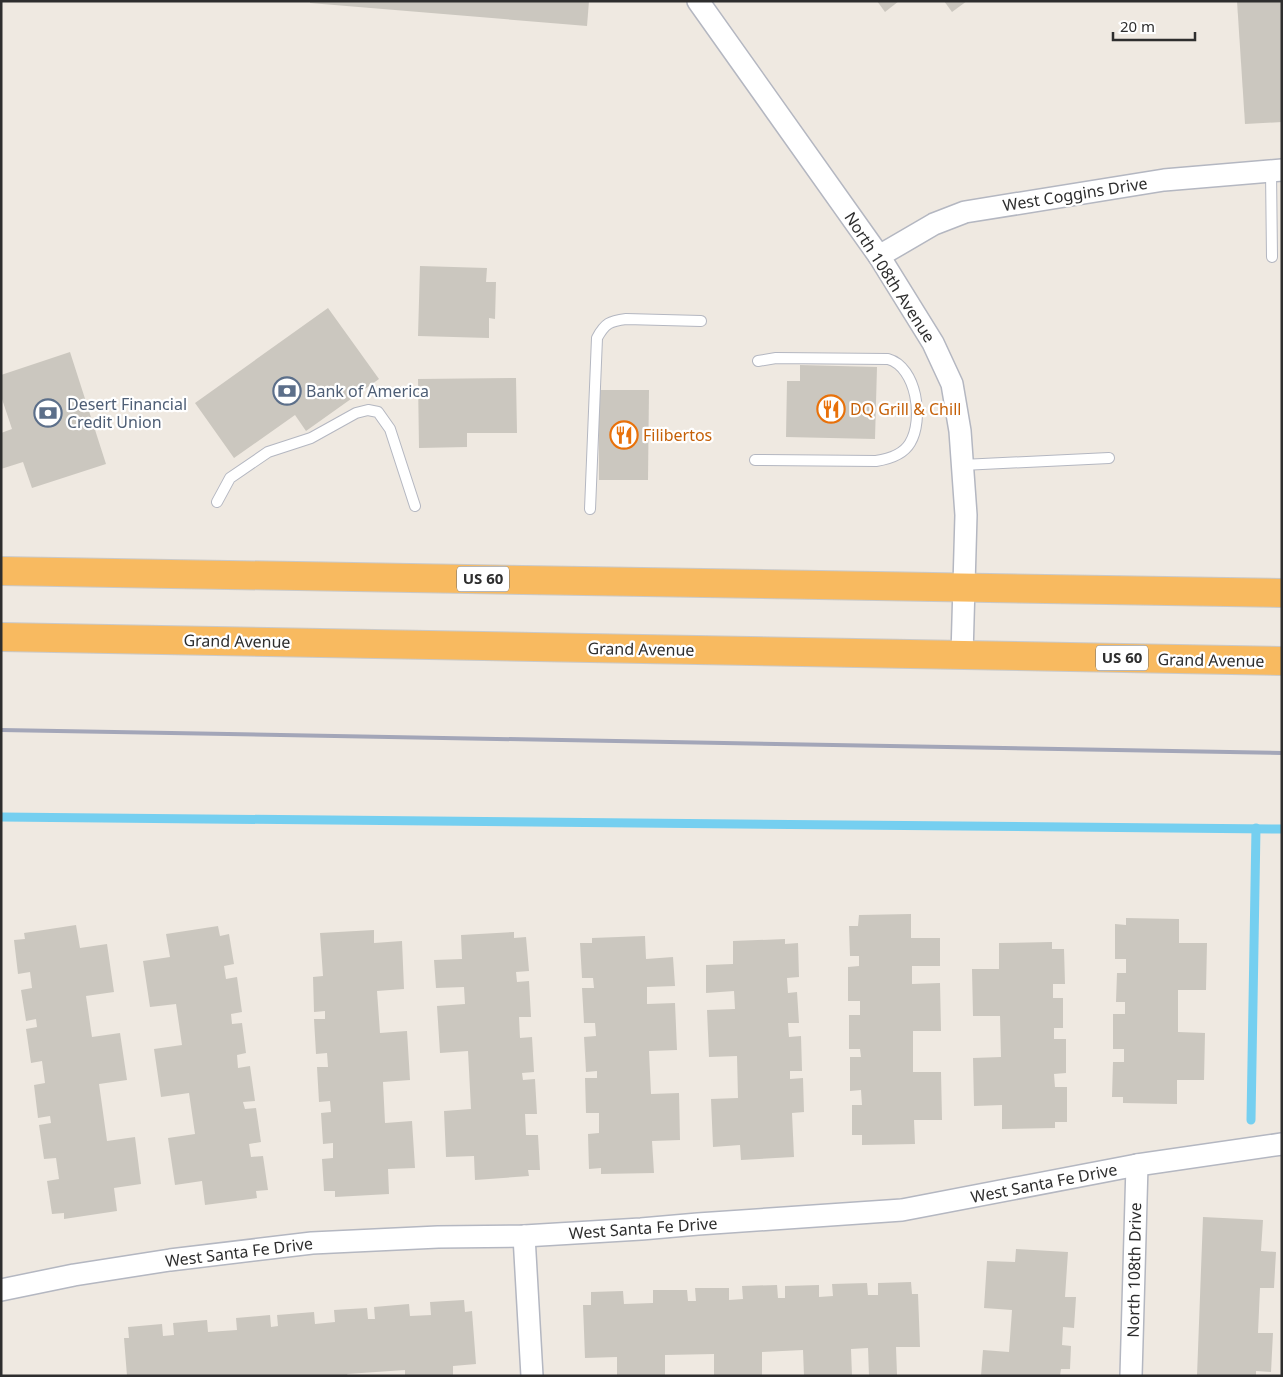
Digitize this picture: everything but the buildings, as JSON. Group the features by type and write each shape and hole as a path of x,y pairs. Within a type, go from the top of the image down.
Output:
{"highway":[{"name":"US 60","path":"1,571 965,586 1282,593"},
{"name":"Grand Avenue","path":"1,637 1282,661"}],"street":[{"name":"North 108th Avenue","path":"698,1 879,256 933,343 952,384 960,431 966,516 962,655"},
{"name":"West Coggins Drive","path":"879,256 934,224 965,212 1164,180 1276,170"},
{"name":"West Santa Fe Drive","path":"1,1290 74,1275 170,1260 312,1243 438,1237 524,1236 902,1210 1137,1165 1282,1144"},
{"name":"North 108th Drive","path":"1131,1376 1137,1165"},
{"path":"524,1236 532,1376"}],"lane":[{"path":"1272,257 1276,170"},
{"path":"590,508 597,338 608,323 626,319 702,321"},
{"path":"755,460 886,460 900,454 909,444 915,429 917,416 911,381 904,368 896,361 888,359 776,358 758,361"},
{"path":"216,502 230,478 268,452 311,438 356,413 368,410 378,412 390,429 414,506"},
{"path":"962,465 1109,458"}],"waterway":[{"path":"1,817 1282,829"},
{"path":"1251,1120 1256,828"}],"railway":[{"path":"1,730 1282,753"}],"place":[{"name":"Bank of America","path":"287,391"},
{"name":"DQ Grill & Chill","path":"831,409"},
{"name":"Desert Financial Credit Union","path":"48,413"},
{"name":"Filibertos","path":"624,435"}]}
